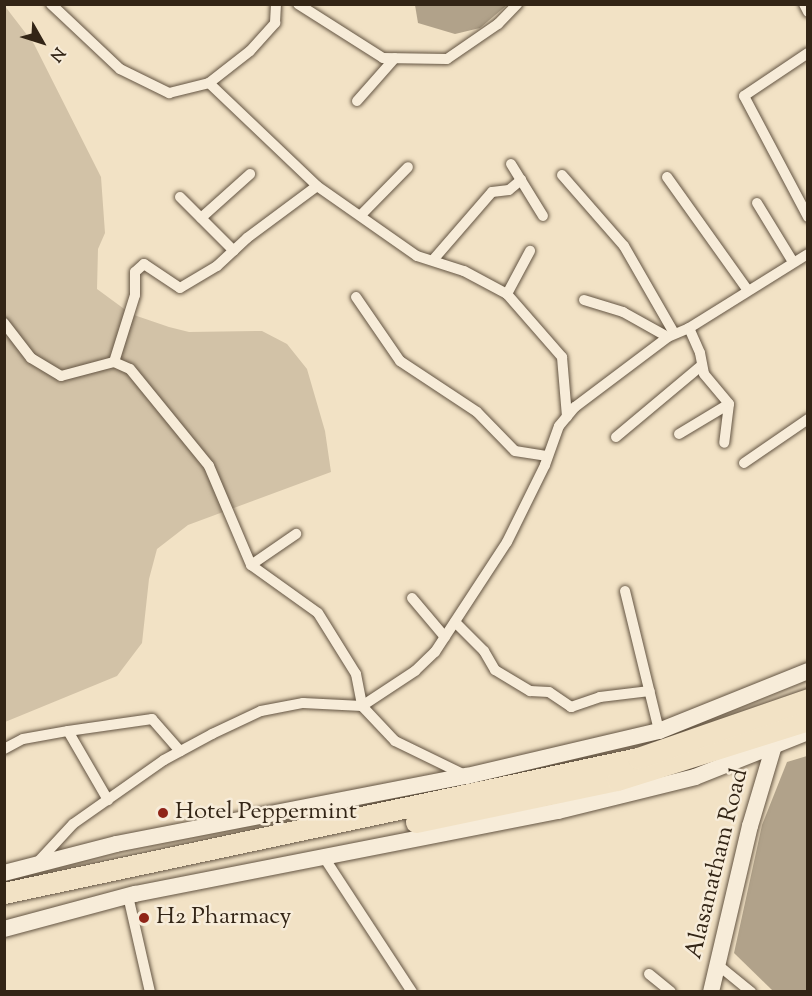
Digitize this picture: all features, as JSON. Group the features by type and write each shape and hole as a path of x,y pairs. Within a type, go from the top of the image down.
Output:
{"highway":[{"path":"4,893 638,758 807,699"},
{"path":"4,907 617,780 807,720"}],"street":[{"path":"51,4 120,69 170,93 209,83 250,51 275,23 276,4"},
{"path":"298,4 383,58 447,59 498,24 517,4"},
{"path":"804,4 807,12"},
{"path":"807,53 744,96 807,216"},
{"path":"357,101 395,58"},
{"path":"209,83 317,186 417,255 464,271 507,294 562,357 567,417"},
{"path":"511,164 543,216"},
{"path":"361,215 408,167"},
{"path":"201,218 250,174"},
{"path":"562,175 624,246 671,335"},
{"path":"668,177 747,289"},
{"path":"432,260 492,192 509,190 521,180"},
{"path":"114,362 135,295 135,272 144,264 180,288 217,266 234,250 317,186"},
{"path":"180,197 234,250"},
{"path":"757,203 793,262"},
{"path":"507,294 530,251"},
{"path":"37,863 73,824 180,751 261,711 303,703 362,706 415,671 445,637 507,542 548,456 559,426 567,417 671,335 689,328 747,289 807,254"},
{"path":"356,297 400,361 477,412 515,451 548,456"},
{"path":"584,300 623,312 671,335"},
{"path":"4,323 31,358 61,376 114,362 130,369 209,466 251,565 318,613 356,674 362,706 395,741 467,776"},
{"path":"689,328 704,374 729,405 724,443"},
{"path":"616,437 702,365"},
{"path":"679,434 729,405"},
{"path":"744,463 807,419"},
{"path":"251,565 296,534"},
{"path":"625,591 659,731"},
{"path":"412,598 445,637"},
{"path":"455,622 484,651 495,670 530,691 549,692 571,707 600,697 650,691"},
{"path":"4,873 37,863 467,776 659,731 807,671"},
{"path":"4,749 23,739 152,719 180,751"},
{"path":"68,731 108,800"},
{"path":"4,929 128,896 325,859 558,811 695,777 773,749 807,732"},
{"name":"Alasanatham Road","path":"711,992 750,826 773,749"},
{"path":"325,859 412,992"},
{"path":"128,896 150,992"},
{"path":"718,965 751,992"},
{"path":"649,974 671,992"}],"shaded area":[{"path":"4,5 34,44 101,177 105,233 98,249 97,289 131,314 169,327 189,332 262,331 287,344 307,369 325,431 331,472 188,525 157,549 149,579 142,643 117,676 5,722"},
{"path":"415,5 507,5 480,28 455,34 418,23"},
{"path":"807,756 807,991 773,991 734,953 762,825 787,762"}],"place":[{"name":"Hotel Peppermint","path":"163,813"},
{"name":"H2 Pharmacy","path":"144,918"}]}
